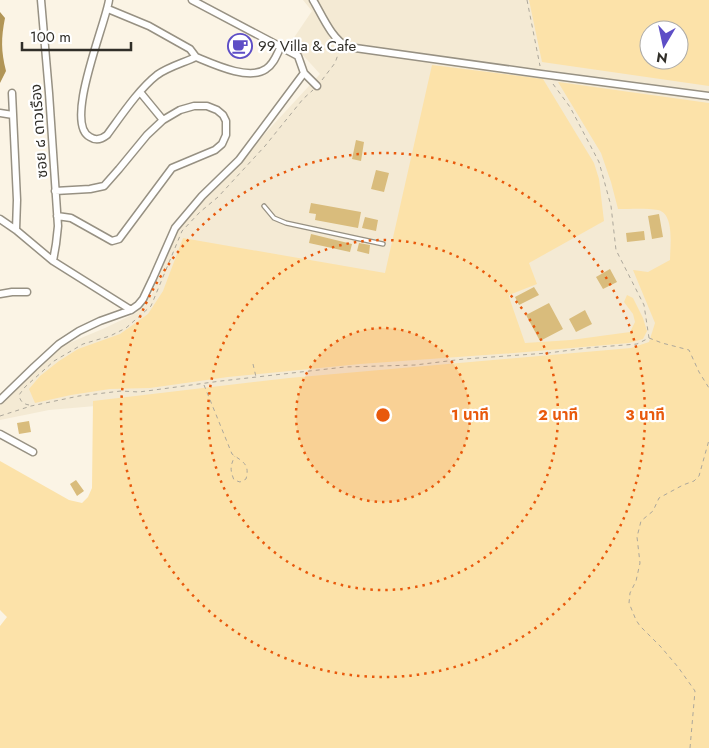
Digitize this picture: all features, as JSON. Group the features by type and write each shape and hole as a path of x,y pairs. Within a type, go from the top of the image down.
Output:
{"street":[{"name":"ซอย ๘ ดาวเรือง","path":"41,0 58,226 53,261"},
{"path":"109,0 108,9 86,76 82,124 83,131 87,136 101,139 107,135 140,92 156,75 196,57"},
{"path":"192,0 298,56 304,73 318,86"},
{"path":"313,0 336,38 342,44 348,46 544,75 709,96"},
{"path":"108,9 149,26 190,48 196,57 247,74 265,70 273,63 281,46"},
{"path":"0,400 60,344 100,321 131,310 143,299 175,228 202,196 239,160 304,73"},
{"path":"140,92 163,120"},
{"path":"12,93 17,200 16,230"},
{"path":"55,191 90,189 104,186 147,135 163,120 180,110 194,106 207,106 217,110 226,121 226,135 222,144 215,150 172,168 119,239 112,241 70,218 57,216"},
{"path":"0,113 13,116"},
{"path":"0,219 53,261 131,310"},
{"path":"0,294 27,292"},
{"path":"0,434 33,452"}],"lane":[{"path":"264,206 274,218 286,223 383,244"}],"path":[{"path":"526,0 544,75 570,108 599,162 611,206 616,250 644,305 649,338"},
{"path":"31,406 26,405 20,400 19,395 54,361 83,344 110,336 126,328 151,306 182,231 218,197 265,146 303,99 318,86 335,63 342,44"},
{"path":"0,416 31,406 79,396 121,391 139,392 345,367 415,365 637,344 649,338"},
{"path":"649,338 662,344 689,350 709,388"},
{"path":"253,364 256,378"},
{"path":"204,384 232,454 235,456 247,466 246,479 240,482 234,480 230,471 235,456"},
{"path":"690,748 695,691 678,667 640,626 629,603 630,593 636,581 640,564 637,537 641,521 653,511 659,498 694,481 699,476 709,440"}],"shaded area":[{"path":"303,0 709,0 709,238 665,346 647,359 49,410 0,420 0,403 62,346 136,313 152,294 173,233 320,74 291,42 312,11"},
{"path":"529,0 709,0 709,86 542,62"},
{"path":"0,12 5,18 2,44 6,71 0,83"},
{"path":"432,65 543,79 594,163 599,179 604,221 529,263 537,284 509,295 525,343 571,340 630,332 635,322 633,314 624,302 627,295 633,298 643,318 647,331 643,339 629,343 360,364 228,377 150,388 110,389 35,403 29,389 40,376 59,361 78,349 120,334 148,314 163,291 183,238 385,273"},
{"path":"558,82 709,103 709,748 0,748 0,626 7,617 0,610 0,461 69,500 82,503 88,497 92,488 93,401 289,378 631,348 649,342 655,323 633,270 648,272 670,260 671,240 667,218 658,210 618,209 601,153"}],"building":[{"path":"356,140 364,142 361,161 352,159"},
{"path":"376,170 389,173 384,192 371,189"},
{"path":"311,203 361,212 358,228 315,220 316,214 309,213"},
{"path":"659,214 663,237 652,239 648,216"},
{"path":"365,217 378,220 376,231 362,228"},
{"path":"644,231 645,240 627,242 626,233"},
{"path":"311,234 352,244 350,252 309,243"},
{"path":"359,243 370,245 369,254 357,251"},
{"path":"610,269 617,282 603,289 596,277"},
{"path":"534,287 539,295 519,305 515,297"},
{"path":"549,303 563,329 540,341 526,315"},
{"path":"585,310 592,324 576,332 569,319"},
{"path":"29,421 31,432 19,434 17,423"},
{"path":"76,480 84,491 77,496 70,484"}],"place":[{"name":"99 Villa & Cafe","path":"240,46"}]}
